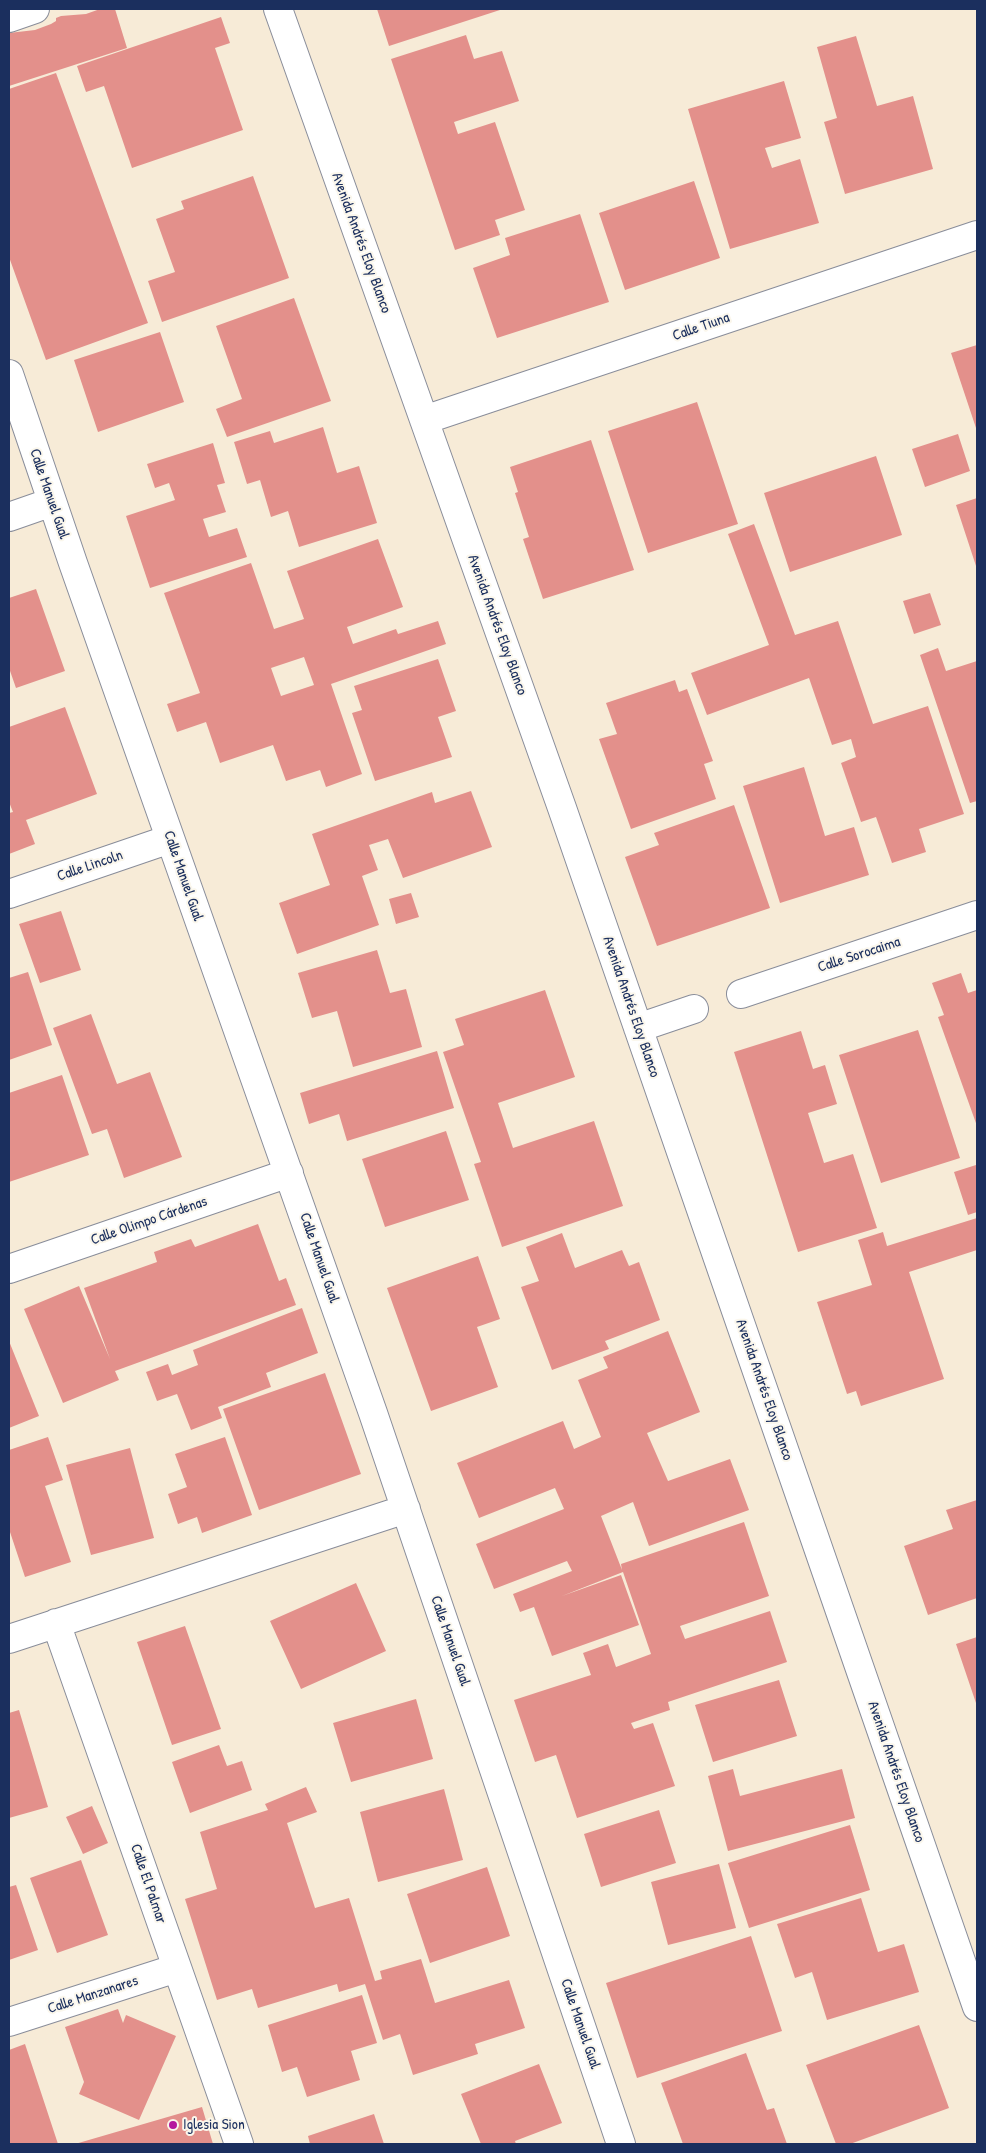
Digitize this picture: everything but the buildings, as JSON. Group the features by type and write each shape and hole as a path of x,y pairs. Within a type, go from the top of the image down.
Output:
{"street":[{"path":"9,18 35,9"},
{"name":"Avenida Andrés Eloy Blanco","path":"278,9 562,808 977,2008"},
{"name":"Calle Tiuna","path":"424,420 977,235"},
{"name":"Calle Manuel Gual","path":"9,374 52,502 406,1509 620,2144"},
{"path":"9,517 52,502"},
{"name":"Calle Lincoln","path":"9,894 170,839"},
{"name":"Calle Sorocaima","path":"741,994 977,916"},
{"path":"638,1028 694,1010"},
{"name":"Calle Olimpo Cárdenas","path":"9,1269 289,1174"},
{"path":"9,1639 406,1509"},
{"name":"Calle El Palmar","path":"56,1623 240,2144"},
{"name":"Calle Manzanares","path":"9,2022 177,1968"}],"place":[{"name":"Iglesia Sion","path":"173,2125"}]}
